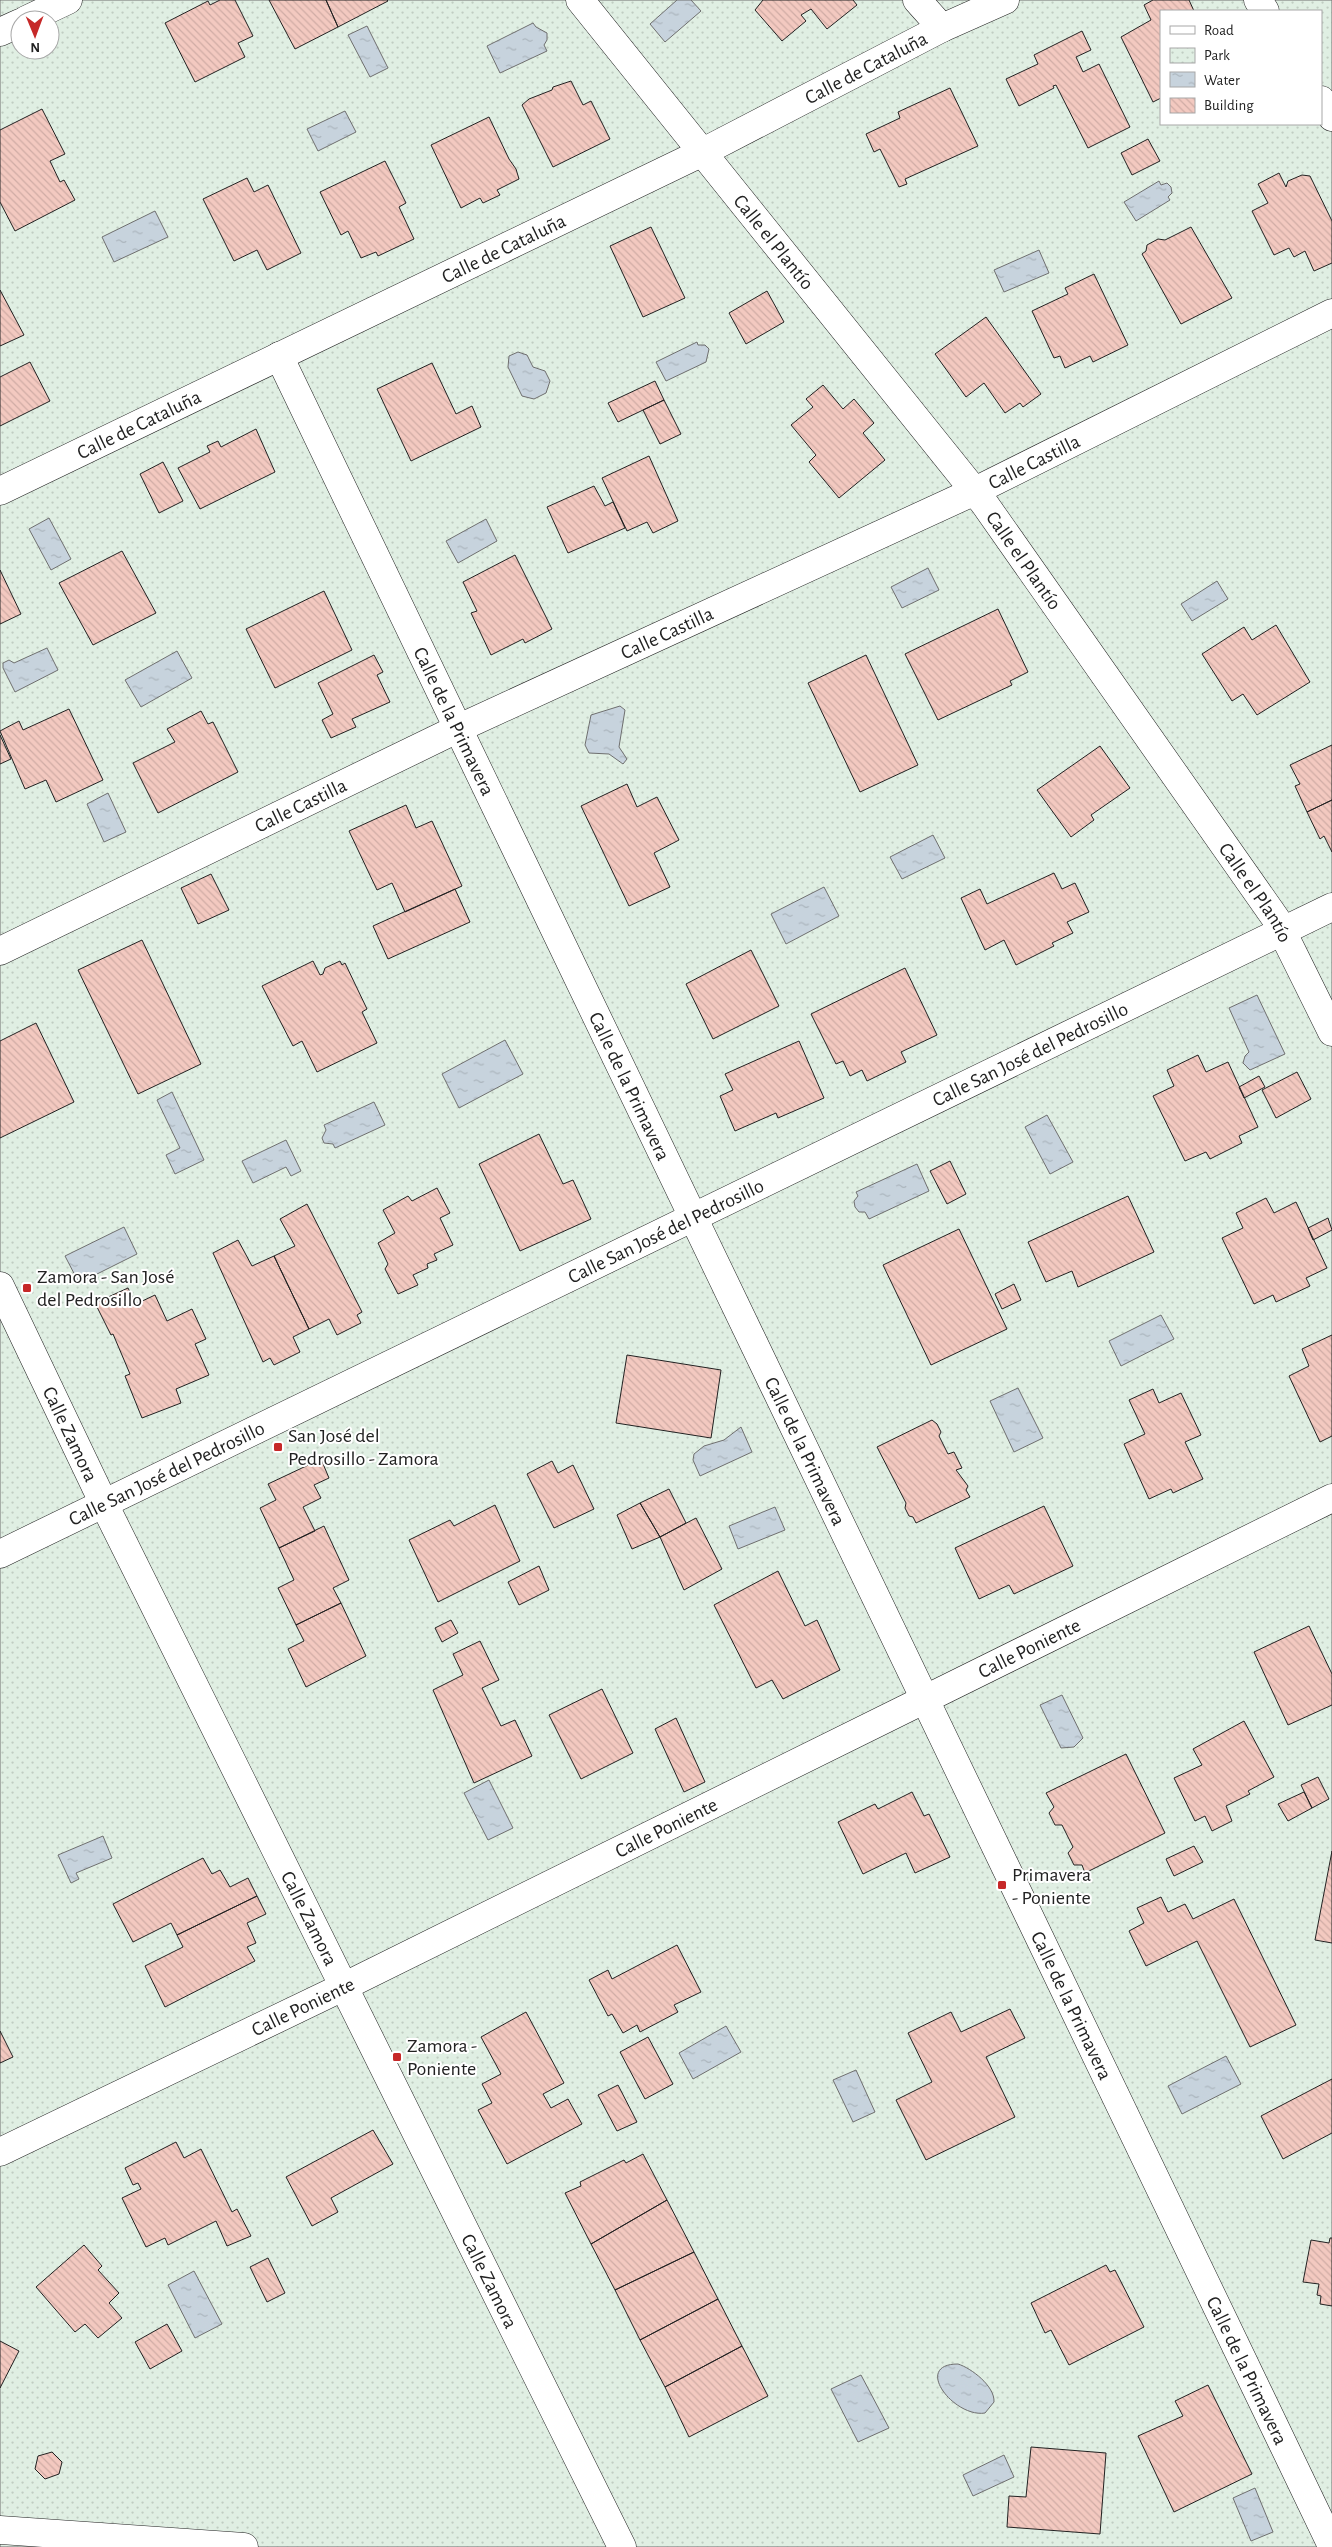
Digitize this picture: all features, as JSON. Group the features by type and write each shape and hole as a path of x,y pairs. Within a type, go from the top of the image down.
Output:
{"street":[{"path":"47,10 68,0"},
{"name":"Calle el Plantío","path":"580,0 701,153 975,491 1282,931 1332,1032"},
{"path":"917,0 942,28"},
{"name":"Calle de Cataluña","path":"0,491 701,153 942,28 1005,0"},
{"path":"1322,102 1332,118"},
{"name":"Calle Castilla","path":"0,951 457,729 975,491 1332,313"},
{"name":"Calle de la Primavera","path":"279,356 1332,2546"},
{"name":"Calle San José del Pedrosillo","path":"0,1554 1332,907"},
{"name":"Calle Zamora","path":"0,1286 104,1504 622,2547"},
{"name":"Calle Poniente","path":"0,2152 343,1987 1332,1498"},
{"path":"0,2530 244,2547"}],"green space":[{"path":"0,0 1332,0 1332,2547 0,2547"}],"water":[{"path":"677,0 691,0 701,11 665,42 650,24"},
{"path":"533,23 536,27 547,33 547,40 544,45 547,51 500,73 487,46"},
{"path":"367,26 388,68 370,77 348,35"},
{"path":"345,111 356,132 318,151 307,129"},
{"path":"1159,181 1161,185 1167,183 1171,187 1172,193 1168,197 1170,200 1136,221 1124,202"},
{"path":"155,211 168,237 114,262 102,237"},
{"path":"1039,250 1049,273 1004,292 994,270"},
{"path":"697,342 698,345 705,345 709,349 706,362 666,381 656,362"},
{"path":"518,352 527,355 533,367 545,371 550,381 546,393 534,399 522,396 508,367 509,356"},
{"path":"49,518 71,559 51,570 29,529"},
{"path":"486,519 497,541 458,563 446,541"},
{"path":"928,568 939,590 902,608 891,587"},
{"path":"1217,581 1228,599 1192,621 1181,604"},
{"path":"47,648 58,670 15,692 3,668 3,663 9,660 14,663"},
{"path":"177,651 192,678 141,707 125,680"},
{"path":"620,706 625,710 619,747 627,759 623,764 609,754 589,753 585,745 591,715"},
{"path":"108,793 126,832 104,842 87,804"},
{"path":"933,835 945,858 902,879 890,857"},
{"path":"824,887 839,916 786,944 771,914"},
{"path":"1257,995 1285,1054 1250,1070 1243,1063 1245,1056 1249,1052 1229,1008"},
{"path":"505,1040 523,1074 459,1108 442,1074"},
{"path":"172,1092 204,1160 175,1174 166,1155 180,1148 157,1100"},
{"path":"374,1102 385,1125 335,1148 333,1144 324,1143 322,1138 326,1130 324,1125"},
{"path":"1047,1115 1073,1162 1050,1174 1025,1127"},
{"path":"286,1140 301,1171 291,1176 286,1167 253,1183 242,1161"},
{"path":"917,1164 929,1191 869,1219 865,1212 859,1212 855,1207 854,1201 858,1196 856,1192"},
{"path":"124,1227 137,1254 79,1283 65,1256"},
{"path":"1161,1315 1174,1339 1121,1366 1109,1341"},
{"path":"1018,1388 1043,1438 1014,1452 990,1401"},
{"path":"741,1427 752,1452 700,1476 693,1460 694,1454 704,1446 724,1440"},
{"path":"775,1507 785,1530 738,1549 729,1526"},
{"path":"1062,1695 1083,1738 1074,1747 1061,1748 1040,1705"},
{"path":"489,1780 513,1828 488,1840 464,1793"},
{"path":"103,1836 112,1858 76,1873 79,1879 71,1883 58,1855"},
{"path":"726,2026 741,2052 693,2079 679,2053"},
{"path":"1226,2056 1241,2084 1182,2114 1168,2086"},
{"path":"856,2070 875,2112 853,2122 833,2080"},
{"path":"194,2271 222,2324 195,2338 168,2285"},
{"path":"958,2364 981,2378 991,2390 994,2402 985,2413 973,2412 961,2407 951,2400 938,2381 938,2372 945,2366"},
{"path":"861,2375 889,2428 858,2442 831,2389"},
{"path":"1004,2455 1014,2477 973,2496 963,2475"},
{"path":"1255,2488 1273,2532 1251,2541 1233,2498"}],"building":[{"path":"220,0 235,0 253,36 238,43 245,57 195,82 165,23 208,1 210,5"},
{"path":"269,0 326,0 338,27 295,49"},
{"path":"326,0 387,0 388,1 338,27"},
{"path":"763,0 853,0 857,5 827,29 811,9 801,15 806,21 782,41 755,10"},
{"path":"1153,0 1189,0 1194,10 1160,10 1160,98 1153,102 1121,37 1151,20 1144,5"},
{"path":"1082,31 1091,50 1076,57 1083,72 1099,64 1130,127 1088,148 1056,85 1053,86 1054,88 1019,106 1006,79 1038,64 1034,55"},
{"path":"571,81 583,105 591,101 610,139 553,167 522,105 529,99 552,90 553,87"},
{"path":"950,88 978,146 905,179 907,184 899,187 880,149 874,152 866,134 900,118 898,112"},
{"path":"42,109 65,154 50,161 60,182 64,180 75,200 15,231 0,202 0,130"},
{"path":"489,117 509,159 516,169 519,179 497,190 500,195 483,203 480,198 461,208 431,145"},
{"path":"1148,139 1160,161 1132,175 1121,153"},
{"path":"385,161 406,203 399,207 414,239 378,256 376,252 361,258 348,231 341,235 320,192"},
{"path":"1279,173 1286,187 1288,181 1302,175 1310,176 1332,221 1332,263 1314,271 1305,251 1294,257 1289,248 1274,255 1252,211 1268,203 1258,184"},
{"path":"247,178 254,192 268,185 301,253 267,270 257,250 234,261 203,199"},
{"path":"651,227 685,298 643,317 610,246"},
{"path":"1191,227 1232,298 1181,324 1142,254 1146,251 1147,245 1158,239 1165,240"},
{"path":"1094,274 1128,345 1093,362 1090,356 1065,368 1060,356 1054,358 1032,311 1068,294 1065,288"},
{"path":"0,290 24,335 0,346"},
{"path":"767,291 784,322 746,344 729,313"},
{"path":"986,317 1041,394 1023,407 1020,403 1005,413 984,383 966,397 935,354"},
{"path":"30,362 50,401 0,426 0,377"},
{"path":"432,363 456,414 472,406 481,427 411,461 377,389"},
{"path":"655,381 664,400 618,422 608,403"},
{"path":"823,385 843,409 854,399 874,423 863,433 885,460 839,498 809,462 816,455 791,425 813,407 806,399"},
{"path":"664,400 681,434 660,444 643,410"},
{"path":"256,429 275,472 200,509 178,468 210,452 207,446 218,441 221,447"},
{"path":"649,456 678,521 653,533 647,522 627,531 602,478"},
{"path":"163,462 183,501 159,513 140,474"},
{"path":"594,486 605,506 613,502 625,528 568,553 547,507"},
{"path":"122,551 156,613 93,645 59,583"},
{"path":"515,555 552,629 525,643 523,639 491,655 471,613 477,611 463,582"},
{"path":"0,570 21,614 0,624"},
{"path":"324,591 352,650 275,688 246,629"},
{"path":"998,609 1028,672 1010,681 1012,685 938,720 905,654"},
{"path":"1276,625 1310,682 1257,715 1243,694 1232,701 1202,654 1244,627 1252,640"},
{"path":"374,655 383,672 377,675 390,702 352,719 356,727 331,738 322,720 333,714 318,683"},
{"path":"866,655 918,765 860,792 808,683"},
{"path":"69,709 103,780 56,802 46,780 25,789 0,731 19,721 23,730"},
{"path":"201,711 208,724 213,722 238,772 158,813 133,763 175,742 167,729"},
{"path":"0,735 11,759 0,764"},
{"path":"1332,745 1332,800 1307,812 1295,786 1300,784 1290,765"},
{"path":"1100,746 1130,788 1091,815 1094,820 1071,837 1037,790"},
{"path":"627,784 637,807 657,797 679,840 654,853 670,887 629,906 581,806"},
{"path":"1332,800 1332,852 1324,836 1320,839 1307,812"},
{"path":"406,805 416,828 432,821 462,886 405,912 392,883 377,890 349,831"},
{"path":"1054,873 1062,889 1075,883 1089,912 1067,922 1073,933 1052,943 1054,946 1016,965 1004,940 985,950 961,898 980,889 987,904"},
{"path":"211,874 229,910 198,924 181,888"},
{"path":"455,889 470,922 388,959 373,926"},
{"path":"142,940 201,1064 138,1094 78,970"},
{"path":"751,950 779,1006 713,1039 686,984"},
{"path":"313,961 320,975 323,974 325,968 340,961 342,965 345,963 367,1009 362,1012 377,1043 317,1072 302,1041 293,1046 262,986"},
{"path":"905,968 937,1035 901,1052 906,1062 867,1081 862,1070 850,1076 843,1061 836,1064 811,1014"},
{"path":"36,1023 74,1102 0,1138 0,1041"},
{"path":"799,1041 824,1098 778,1118 776,1113 735,1131 720,1096 733,1090 725,1074"},
{"path":"1198,1055 1206,1072 1228,1062 1258,1127 1239,1136 1242,1143 1210,1159 1206,1152 1185,1161 1153,1096 1174,1086 1167,1070"},
{"path":"1297,1072 1311,1099 1276,1118 1262,1090"},
{"path":"1259,1076 1265,1087 1244,1098 1239,1087"},
{"path":"539,1134 563,1184 573,1180 591,1219 520,1251 479,1164"},
{"path":"950,1161 966,1194 947,1204 930,1171"},
{"path":"437,1188 450,1213 440,1218 453,1245 434,1254 437,1260 427,1264 428,1268 413,1275 418,1285 398,1294 385,1269 388,1264 378,1243 395,1233 383,1210 408,1196 412,1201"},
{"path":"1128,1196 1154,1252 1078,1287 1072,1271 1046,1282 1028,1242"},
{"path":"1266,1198 1274,1213 1296,1202 1327,1268 1306,1278 1310,1286 1276,1302 1273,1295 1254,1304 1222,1238 1243,1228 1236,1213"},
{"path":"307,1204 362,1312 357,1315 361,1323 337,1335 329,1319 309,1329 274,1256 295,1246 280,1219"},
{"path":"1328,1218 1332,1230 1313,1240 1308,1228"},
{"path":"959,1229 1007,1329 931,1365 883,1265"},
{"path":"238,1240 252,1266 274,1256 309,1329 293,1337 300,1352 274,1365 270,1358 263,1362 213,1253"},
{"path":"1014,1284 1021,1300 1002,1309 995,1294"},
{"path":"128,1288 136,1304 155,1295 167,1321 192,1309 206,1339 195,1344 209,1375 176,1389 181,1403 142,1418 125,1376 130,1374 113,1334 111,1335 95,1303"},
{"path":"1332,1335 1332,1436 1320,1442 1289,1376 1309,1366 1302,1349"},
{"path":"627,1355 721,1370 711,1438 616,1423"},
{"path":"1153,1389 1159,1403 1181,1393 1201,1435 1185,1442 1203,1479 1173,1493 1171,1489 1149,1499 1124,1444 1145,1434 1129,1400"},
{"path":"932,1420 937,1424 941,1432 939,1436 948,1454 954,1452 962,1468 956,1470 968,1486 966,1490 970,1497 916,1523 913,1517 909,1516 905,1508 906,1503 877,1447"},
{"path":"321,1459 329,1478 314,1485 321,1498 303,1507 315,1531 279,1548 260,1508 276,1500 268,1484"},
{"path":"552,1461 558,1473 573,1465 594,1509 554,1528 527,1474"},
{"path":"669,1489 686,1523 660,1537 640,1503"},
{"path":"640,1503 660,1537 632,1549 617,1515"},
{"path":"495,1505 520,1561 438,1602 409,1540 450,1520 454,1526"},
{"path":"1044,1506 1073,1566 1014,1594 1009,1585 979,1599 955,1548"},
{"path":"696,1518 722,1569 684,1590 660,1537"},
{"path":"324,1526 349,1580 333,1588 341,1603 296,1625 278,1588 294,1580 279,1548"},
{"path":"539,1566 549,1590 519,1605 508,1582"},
{"path":"778,1571 805,1626 817,1620 840,1670 783,1699 772,1680 756,1688 714,1605"},
{"path":"341,1603 366,1656 306,1687 288,1649 304,1641 296,1625"},
{"path":"451,1620 458,1633 442,1642 435,1628"},
{"path":"1309,1626 1332,1674 1332,1705 1288,1725 1254,1652"},
{"path":"480,1641 499,1680 482,1688 501,1726 515,1720 532,1756 474,1783 433,1690 463,1675 453,1654"},
{"path":"602,1689 633,1753 581,1779 549,1715"},
{"path":"676,1718 705,1782 684,1792 655,1729"},
{"path":"1244,1721 1274,1777 1248,1791 1250,1794 1226,1806 1232,1821 1212,1831 1205,1816 1195,1821 1174,1778 1202,1765 1193,1749"},
{"path":"1126,1754 1165,1833 1085,1873 1082,1865 1074,1865 1068,1853 1073,1847 1062,1825 1055,1825 1049,1813 1054,1807 1046,1793"},
{"path":"1318,1777 1329,1799 1312,1808 1301,1785"},
{"path":"912,1792 924,1816 929,1814 950,1857 915,1873 906,1853 863,1874 838,1822 875,1804 878,1809"},
{"path":"1304,1792 1312,1808 1288,1821 1278,1804"},
{"path":"1194,1846 1203,1862 1174,1876 1166,1859"},
{"path":"1332,1851 1332,1943 1315,1940"},
{"path":"203,1858 212,1874 220,1870 230,1887 248,1878 257,1896 177,1935 171,1923 133,1942 113,1904"},
{"path":"257,1896 266,1914 247,1923 256,1943 247,1947 255,1961 165,2007 145,1966 183,1947 177,1935"},
{"path":"1161,1897 1168,1912 1185,1904 1193,1919 1234,1899 1296,2025 1250,2047 1197,1941 1146,1966 1129,1931 1144,1923 1137,1908"},
{"path":"677,1945 701,1992 674,2005 678,2012 640,2032 637,2025 623,2033 612,2014 608,2016 589,1980 608,1970 612,1979"},
{"path":"1010,2009 1025,2038 986,2057 1015,2117 926,2160 896,2100 932,2082 908,2033 951,2012 961,2032"},
{"path":"526,2012 564,2083 543,2094 551,2108 568,2099 582,2124 507,2164 478,2110 492,2103 482,2084 501,2074 481,2037"},
{"path":"0,2031 13,2057 0,2063"},
{"path":"648,2037 673,2084 645,2099 620,2052"},
{"path":"1332,2079 1332,2133 1283,2159 1261,2116"},
{"path":"618,2085 637,2122 617,2131 598,2095"},
{"path":"373,2130 393,2164 331,2198 338,2212 312,2226 286,2177"},
{"path":"176,2142 184,2158 201,2149 232,2212 237,2209 251,2236 227,2246 216,2221 168,2245 165,2238 146,2247 122,2198 141,2189 138,2183 133,2185 125,2168"},
{"path":"643,2154 667,2200 591,2244 565,2193 581,2186 580,2182 624,2160 626,2163"},
{"path":"667,2200 694,2252 615,2290 591,2244"},
{"path":"1330,2238 1332,2238 1332,2306 1320,2304 1321,2296 1317,2295 1319,2284 1303,2282 1311,2240 1329,2243"},
{"path":"84,2245 102,2266 98,2270 119,2293 109,2303 122,2318 98,2338 85,2324 75,2332 36,2287"},
{"path":"694,2252 718,2299 640,2340 615,2290"},
{"path":"268,2258 285,2293 267,2302 250,2267"},
{"path":"1106,2265 1110,2272 1115,2270 1144,2327 1069,2365 1051,2330 1045,2333 1031,2303"},
{"path":"718,2299 742,2346 665,2387 640,2340"},
{"path":"167,2324 182,2351 150,2369 135,2342"},
{"path":"0,2341 19,2351 0,2388"},
{"path":"742,2346 768,2396 689,2437 665,2387"},
{"path":"1208,2385 1252,2474 1174,2512 1138,2436 1183,2416 1175,2401"},
{"path":"1031,2447 1106,2453 1100,2534 1007,2527 1009,2496 1026,2497"},
{"path":"52,2452 62,2462 59,2474 45,2479 35,2469 38,2456"}],"place":[{"name":"Zamora - San José del Pedrosillo","path":"27,1288"},
{"name":"San José del Pedrosillo - Zamora","path":"278,1447"},
{"name":"Primavera - Poniente","path":"1002,1885"},
{"name":"Zamora - Poniente","path":"397,2057"}]}
